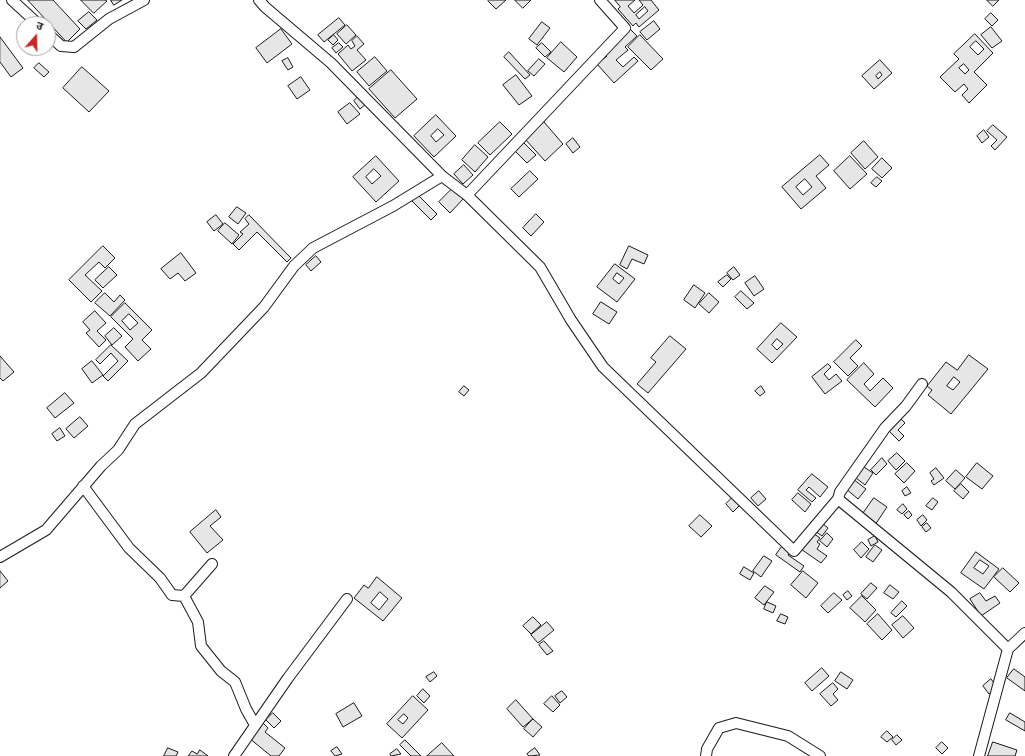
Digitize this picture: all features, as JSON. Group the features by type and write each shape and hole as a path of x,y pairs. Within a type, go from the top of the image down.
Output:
{"street":[{"path":"12,0 29,16"},
{"path":"56,41 61,46 74,47 109,19 144,0"},
{"path":"259,0 265,7 331,63 442,176 467,195 540,267 571,320 603,367 794,551 838,499 840,492 885,428 906,406 922,384"},
{"path":"467,195 625,28 600,0"},
{"path":"0,557 46,530 100,466 118,450 135,424 201,373 264,306 294,266 313,248 393,206 442,176"},
{"path":"83,486 129,548 160,578 172,594 184,596"},
{"path":"838,499 951,592 1008,649"},
{"path":"184,596 212,564"},
{"path":"184,596 198,622 201,646 221,671 235,682 246,709 255,725"},
{"path":"234,756 347,599"},
{"path":"979,756 1008,649 1025,633"},
{"path":"706,756 707,749 719,728 736,723 788,736 820,756"}],"building":[{"path":"28,0 53,0 80,29 67,42 56,30 56,16 43,16"},
{"path":"81,0 105,0 107,1 94,13"},
{"path":"111,0 122,0 114,5"},
{"path":"506,0 496,9 488,1"},
{"path":"515,0 531,0 523,8"},
{"path":"615,0 635,0 628,6 634,13 643,5 639,0 651,0 659,10 639,27 636,23 633,26 618,9 620,7","holes":["645,7 648,11 639,19 636,15"]},
{"path":"987,0 999,0 993,6"},
{"path":"89,12 97,20 86,29 78,21"},
{"path":"991,13 998,20 992,26 985,19"},
{"path":"339,18 345,25 324,42 318,35"},
{"path":"654,21 660,29 647,40 640,32"},
{"path":"542,22 550,28 537,45 529,39"},
{"path":"347,25 356,35 346,44 337,34"},
{"path":"991,27 1002,41 992,48 981,35"},
{"path":"281,29 292,44 267,63 256,48"},
{"path":"630,29 637,36 625,47 628,50 616,60 623,67 634,57 638,61 614,83 597,64 607,56 603,53"},
{"path":"975,34 993,53 974,72 987,85 969,103 962,95 968,89 964,84 955,92 940,77 959,59 954,54","holes":["976,41 984,49 978,55 970,47","964,64 969,70 965,74 959,68"]},
{"path":"334,35 338,40 333,45 328,40"},
{"path":"640,35 663,59 651,70 628,47"},
{"path":"357,36 364,44 357,50 366,60 352,71 338,54 348,45 351,49 355,46 352,41"},
{"path":"0,37 23,68 11,77 0,62"},
{"path":"561,42 577,57 564,72 547,58"},
{"path":"339,43 343,47 336,53 332,48"},
{"path":"542,43 551,52 545,57 536,48"},
{"path":"509,52 530,75 525,79 504,57"},
{"path":"375,57 387,71 369,86 357,72"},
{"path":"288,58 293,67 288,70 282,61"},
{"path":"539,59 545,64 534,76 528,71"},
{"path":"880,60 892,73 874,89 862,76","holes":["880,72 882,75 878,79 876,76"]},
{"path":"39,63 49,72 44,77 34,68"},
{"path":"82,67 109,91 89,112 63,88"},
{"path":"391,70 417,99 395,118 369,89"},
{"path":"516,75 532,96 519,105 503,85"},
{"path":"301,77 310,90 297,99 288,86"},
{"path":"359,96 366,104 360,109 354,101"},
{"path":"350,103 360,114 347,124 338,112"},
{"path":"436,115 456,136 434,157 414,136","holes":["438,129 444,135 436,142 431,136"]},
{"path":"500,122 512,134 490,155 478,143"},
{"path":"544,122 563,144 545,161 525,139"},
{"path":"993,125 1007,137 995,150 991,146 997,140 987,131"},
{"path":"984,130 989,137 982,143 977,136"},
{"path":"573,138 580,147 573,153 566,144"},
{"path":"522,141 536,155 527,163 513,149"},
{"path":"864,141 878,157 865,169 851,153"},
{"path":"475,145 488,157 475,172 462,160"},
{"path":"820,155 829,165 816,176 826,188 801,209 782,187","holes":["805,179 812,187 803,195 796,187"]},
{"path":"376,156 399,181 376,202 353,177","holes":["374,169 381,176 372,184 366,177"]},
{"path":"850,156 867,174 850,189 834,171"},
{"path":"882,158 892,168 882,178 872,169"},
{"path":"464,165 473,175 463,184 454,174"},
{"path":"530,171 538,179 519,197 511,189"},
{"path":"877,177 882,181 876,187 871,183"},
{"path":"453,188 464,198 450,213 439,202"},
{"path":"418,195 437,214 431,220 412,201"},
{"path":"237,207 246,213 238,224 229,217"},
{"path":"536,214 544,222 531,236 523,228"},
{"path":"216,215 223,224 214,231 207,222"},
{"path":"249,215 291,258 287,262 257,232 239,250 233,244 243,234 240,232 249,224 245,219"},
{"path":"225,223 239,235 232,244 218,231"},
{"path":"103,246 115,258 105,268 99,262 85,275 102,291 91,302 69,280"},
{"path":"629,246 648,255 644,264 632,259 627,269 620,265"},
{"path":"181,253 196,273 185,281 178,273 170,279 161,269"},
{"path":"316,256 321,262 311,271 306,265"},
{"path":"615,264 635,279 617,302 597,287","holes":["617,273 624,278 619,284 613,279"]},
{"path":"109,267 117,275 103,288 95,280"},
{"path":"734,267 740,275 733,280 727,273"},
{"path":"727,275 731,279 723,287 718,282"},
{"path":"755,276 764,289 754,296 745,283"},
{"path":"694,285 705,293 695,308 684,300"},
{"path":"741,291 754,303 747,309 735,297"},
{"path":"105,293 114,302 120,295 125,300 110,316 95,303"},
{"path":"709,293 719,302 709,313 699,304"},
{"path":"601,302 617,312 609,324 593,314"},
{"path":"125,303 152,330 142,340 151,349 138,361 125,347 133,339 111,317","holes":["129,314 138,323 130,330 122,321"]},
{"path":"95,311 106,323 97,331 106,340 99,347 86,333 90,330 83,322"},
{"path":"781,323 797,337 772,363 757,349","holes":["777,339 783,344 777,350 772,345"]},
{"path":"114,328 122,336 112,345 105,336"},
{"path":"670,336 686,349 648,393 637,384 656,362 651,358"},
{"path":"856,340 862,346 850,358 858,366 848,376 834,362"},
{"path":"111,345 128,361 108,381 103,376 118,361 111,353 100,364 96,360"},
{"path":"969,355 988,369 951,414 928,395 932,390 927,386 946,362 957,370","holes":["954,377 960,382 953,390 947,386"]},
{"path":"0,356 14,372 3,381 0,378"},
{"path":"92,361 103,375 92,383 82,369"},
{"path":"864,363 874,374 864,384 870,391 883,378 893,388 875,407 847,380"},
{"path":"828,364 831,367 824,374 829,380 836,374 842,381 825,394 812,377"},
{"path":"464,386 469,390 464,396 459,392"},
{"path":"761,386 765,392 760,396 755,391"},
{"path":"65,393 74,403 55,418 47,408"},
{"path":"80,417 88,426 74,438 66,429"},
{"path":"900,418 905,423 898,430 904,436 899,441 888,430"},
{"path":"60,428 65,436 57,441 52,434"},
{"path":"897,453 905,461 896,470 888,461"},
{"path":"882,458 887,464 876,475 871,470"},
{"path":"907,463 915,471 904,483 895,474"},
{"path":"977,463 993,476 982,489 966,477"},
{"path":"864,467 873,473 865,485 856,478"},
{"path":"936,468 944,478 934,485 931,481 934,479 930,473"},
{"path":"956,470 965,478 955,489 946,481"},
{"path":"812,474 828,487 820,497 809,487 806,490 816,498 812,502 798,490"},
{"path":"853,479 866,489 858,499 845,488"},
{"path":"961,484 969,492 963,499 954,491"},
{"path":"907,487 911,493 905,496 902,491"},
{"path":"759,491 766,499 758,506 751,498"},
{"path":"798,493 811,504 805,512 792,500"},
{"path":"736,494 743,502 733,512 726,504"},
{"path":"874,498 887,507 875,525 862,515"},
{"path":"933,498 938,502 932,510 926,506"},
{"path":"903,504 907,509 902,514 897,510"},
{"path":"216,510 221,517 210,526 223,540 207,553 190,532"},
{"path":"909,511 912,515 908,519 904,515"},
{"path":"700,515 712,526 701,537 689,526"},
{"path":"923,515 927,520 921,526 917,520"},
{"path":"818,520 828,528 822,536 811,528"},
{"path":"927,523 931,528 926,532 922,527"},
{"path":"810,531 820,538 817,542 820,544 817,549 827,556 821,563 798,547"},
{"path":"827,533 833,539 827,547 820,541"},
{"path":"875,536 878,542 871,546 868,540"},
{"path":"862,542 869,549 861,558 854,550"},
{"path":"783,545 791,551 788,555 804,566 800,572 776,555"},
{"path":"875,545 882,550 873,562 866,557"},
{"path":"976,552 999,569 984,589 961,573","holes":["980,560 989,566 983,574 974,568"]},
{"path":"764,556 772,561 761,577 753,571"},
{"path":"744,567 754,573 750,580 740,574"},
{"path":"1003,568 1019,583 1010,592 994,577"},
{"path":"0,571 8,581 0,588"},
{"path":"803,571 818,583 806,598 791,585"},
{"path":"377,577 402,598 383,621 354,598 364,585 368,588","holes":["380,592 388,599 379,610 371,603"]},
{"path":"871,583 877,588 867,599 861,594"},
{"path":"890,585 899,592 893,599 884,593"},
{"path":"765,586 774,592 764,605 755,598"},
{"path":"848,591 852,596 847,600 843,595"},
{"path":"834,593 842,600 828,613 821,606"},
{"path":"980,593 986,601 995,596 1000,603 981,616 970,599"},
{"path":"862,596 876,610 865,622 850,608"},
{"path":"902,601 907,606 896,617 891,613"},
{"path":"767,602 776,606 773,613 764,609"},
{"path":"781,614 788,617 785,624 777,621"},
{"path":"878,614 892,630 882,640 867,624"},
{"path":"903,616 914,628 903,638 892,625"},
{"path":"533,617 541,625 531,634 523,626"},
{"path":"547,622 554,630 538,643 531,635"},
{"path":"544,641 553,651 547,655 539,645"},
{"path":"822,668 829,676 812,691 805,683"},
{"path":"1014,669 1025,677 1025,691 1007,678"},
{"path":"434,672 437,676 430,682 426,677"},
{"path":"841,672 853,680 847,689 835,681"},
{"path":"991,679 997,687 989,694 983,686"},
{"path":"833,683 838,689 833,694 838,700 831,706 820,694"},
{"path":"423,689 430,696 424,703 417,696"},
{"path":"562,691 567,697 560,703 555,696"},
{"path":"413,696 428,710 402,738 387,724","holes":["404,714 408,718 403,724 398,720"]},
{"path":"552,696 560,705 553,712 544,704"},
{"path":"516,700 533,719 523,727 507,709"},
{"path":"354,703 362,716 343,727 336,714"},
{"path":"273,713 281,721 274,728 266,720"},
{"path":"1010,713 1025,722 1025,731 1006,720"},
{"path":"533,719 542,727 533,737 524,729"},
{"path":"263,723 268,728 265,732 285,748 279,756 271,756 249,738"},
{"path":"887,731 893,737 887,742 881,737"},
{"path":"897,735 902,740 896,745 892,740"},
{"path":"405,740 421,756 411,756 400,745"},
{"path":"942,742 948,748 942,754 936,748"},
{"path":"993,742 1017,750 1015,756 988,756"},
{"path":"442,743 454,756 427,756"},
{"path":"337,747 342,754 335,756 331,751"},
{"path":"168,748 178,752 176,756 164,756"},
{"path":"535,748 540,755 529,756 527,754"},
{"path":"397,749 401,754 391,756 390,754"},
{"path":"200,750 208,756 188,756 192,751 197,754"}]}
